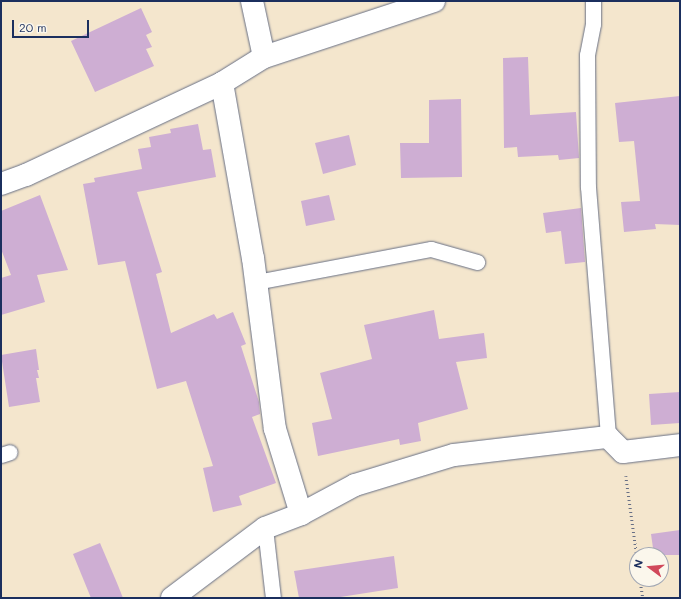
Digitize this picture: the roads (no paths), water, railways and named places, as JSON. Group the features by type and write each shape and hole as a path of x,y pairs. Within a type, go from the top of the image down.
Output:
{"street":[{"path":"252,1 264,58"},
{"path":"1,184 26,175 222,83 264,58 434,1"},
{"path":"222,83 256,282 275,429 301,514"},
{"path":"172,598 265,528 301,514 354,485 454,455 616,444 680,445"}],"lane":[{"path":"593,1 593,24 587,55 588,187 616,444"},
{"path":"256,282 431,249 477,262"},
{"path":"265,528 273,598"}]}
